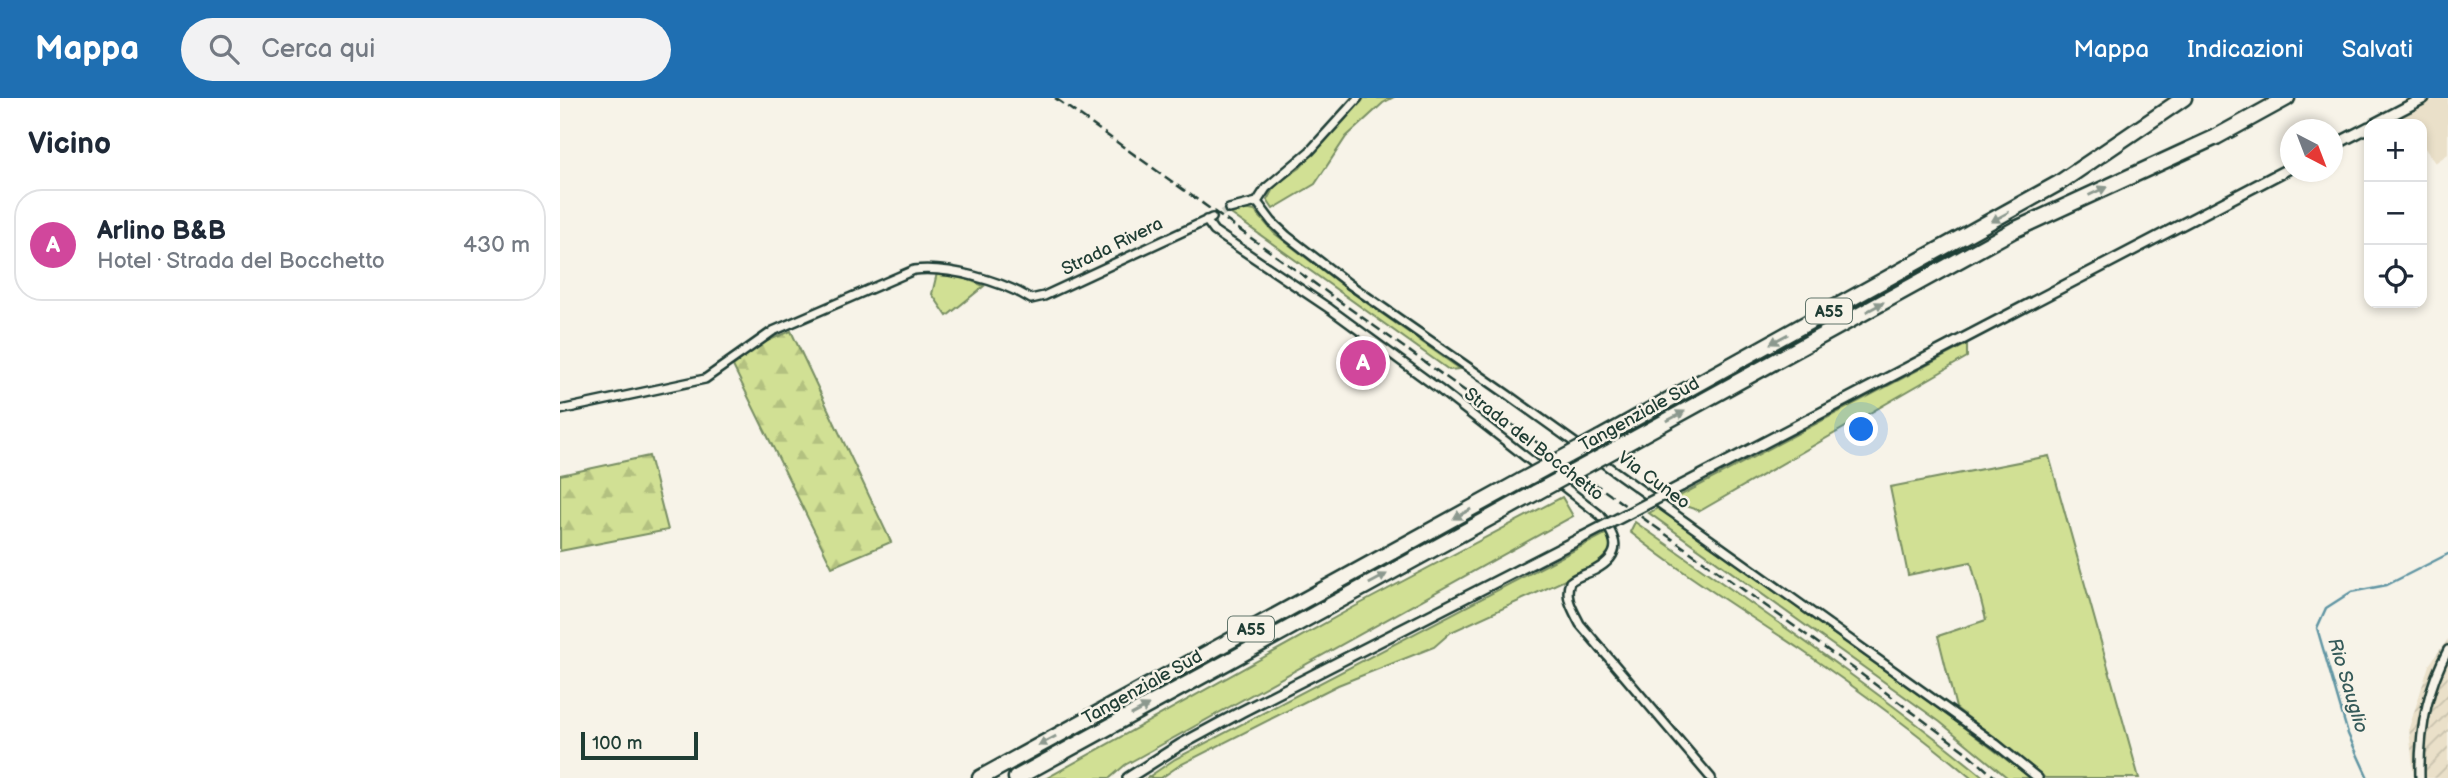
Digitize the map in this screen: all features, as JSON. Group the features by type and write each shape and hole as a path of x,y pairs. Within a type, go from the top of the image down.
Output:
{"highway":[{"name":"Tangenziale Sud","path":"980,778 2059,183 2184,98"},
{"name":"Tangenziale Sud","path":"1016,778 2014,230 2216,137 2287,98"}],"street":[{"path":"1229,209 1257,202 1266,188 1297,164 1358,98"},
{"path":"2384,119 2424,98"},
{"path":"2343,141 2364,130"},
{"path":"1128,778 1180,745 1229,719 2280,174"},
{"name":"Via Cuneo","path":"1257,202 1287,236 1349,284 1985,736 2038,778"},
{"name":"Strada Rivera","path":"560,411 705,379 773,331 914,270 928,268 973,277 1015,289 1031,299 1044,296 1209,219"},
{"name":"Strada del Bocchetto","path":"1209,219 1214,231 1330,309 1600,515 1613,533 1615,550 1606,563 1570,582 1567,593 1569,604 1580,624 1711,778"},
{"path":"2420,778 2424,714 2430,692 2448,650"}],"shaded area":[{"path":"2437,98 2448,98 2448,154 2435,163 2427,151 2427,119 2405,119 2403,116"},
{"path":"2448,639 2448,778 2414,778 2409,728 2429,665"}],"green space":[{"path":"1362,98 1392,98 1346,137 1315,184 1273,209 1267,200 1275,185 1300,168"},
{"path":"1244,209 1255,211 1274,233 1460,369 1449,370 1231,214"},
{"path":"937,273 967,279 984,286 947,316 932,294"},
{"path":"791,331 891,542 832,567 733,366 760,344"},
{"path":"1967,344 1967,357 1700,511 1670,501"},
{"path":"649,456 668,530 560,551 560,475"},
{"path":"2049,456 2139,778 2045,778 1956,708 1938,636 1986,620 1971,562 1908,575 1890,487"},
{"path":"1562,497 1573,516 1125,765 1110,778 1047,778 1354,607"},
{"path":"1658,508 2031,778 2008,778 1940,722 1649,513"},
{"path":"1635,522 1856,678 1985,778 1971,778 1844,680 1671,563 1630,532"},
{"path":"1607,533 1612,548 1596,566 1451,632 1434,647 1338,685 1180,765 1161,778 1147,778 1175,759"}],"waterway":[{"name":"Rio Sauglio","path":"2368,778 2348,734 2317,628 2326,608 2351,592 2387,585 2448,554"}],"tunnel":[{"path":"1212,218 1229,209"}],"railway":[{"path":"1055,98 1857,671 1966,752 1996,778"}],"place":[{"name":"Arlino B&B","path":"1363,363"}]}
